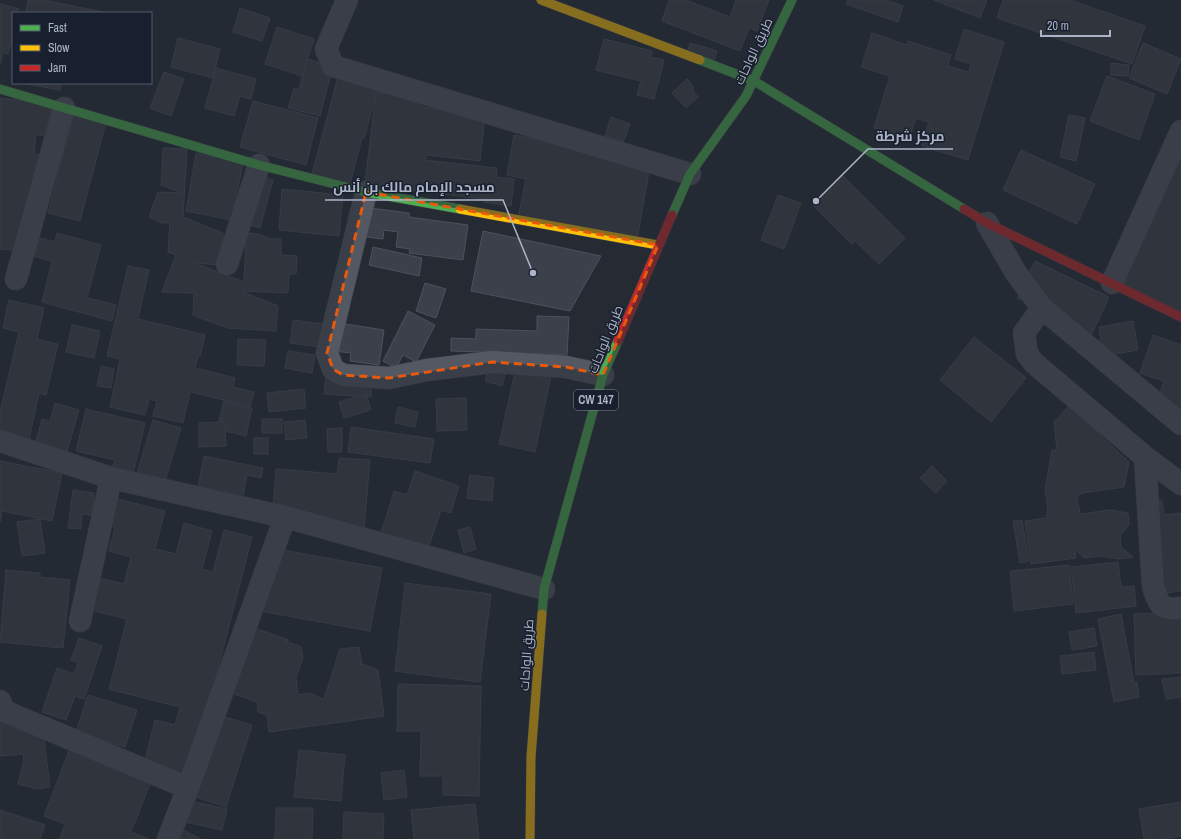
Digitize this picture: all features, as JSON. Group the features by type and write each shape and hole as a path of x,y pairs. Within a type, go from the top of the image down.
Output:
{"street":[{"path":"346,0 326,49 333,66 690,174"},
{"path":"541,0 754,81 987,223 1181,317"},
{"name":"طريق الواحات","path":"530,839 531,757 544,589 603,375 690,174 746,96 792,0"},
{"path":"0,89 259,165 366,192 658,245"},
{"path":"16,279 64,108"},
{"path":"1112,283 1181,131"},
{"path":"227,264 259,165"},
{"path":"366,192 327,353 333,369 342,375 389,378 427,370 492,362 566,367 603,375"},
{"path":"987,223 1016,273 1042,308 1181,424"},
{"path":"1042,308 1024,333 1027,354 1034,363 1145,457 1181,484"},
{"path":"0,440 111,478 285,517 544,589"},
{"path":"1145,457 1153,586 1158,602 1161,606 1170,609 1181,608"},
{"path":"80,621 111,478"},
{"path":"168,839 188,788 285,517"},
{"path":"1,711 188,788"}],"highlighted area":[{"path":"366,192 658,245 603,375 566,367 492,362 389,378 343,375 333,369 327,353"}],"building":[{"path":"28,0 44,0 103,12 26,12"},
{"path":"669,0 686,0 730,17 736,0 769,0 757,31 749,28 740,51 662,21"},
{"path":"848,0 886,0 903,6 898,22 846,4"},
{"path":"934,0 987,0 980,18"},
{"path":"1003,0 1070,0 1145,26 1132,64 997,18"},
{"path":"0,4 19,9 18,12 12,12 12,38 8,54 3,52 0,64"},
{"path":"240,8 270,18 262,41 233,32"},
{"path":"277,27 314,39 302,76 265,64"},
{"path":"964,29 1004,42 968,160 922,146 929,122 916,118 909,139 874,128 890,76 861,67 872,33 907,45 908,41 951,55 948,66 969,72 971,64 955,59"},
{"path":"178,38 220,49 213,78 171,67"},
{"path":"604,39 652,51 651,57 664,60 654,99 637,95 641,81 596,70"},
{"path":"690,43 717,51 712,65 686,57"},
{"path":"1143,43 1181,59 1167,94 1129,78"},
{"path":"307,59 333,66 320,116 288,108 294,88 299,89"},
{"path":"1111,63 1129,65 1128,76 1111,75"},
{"path":"216,68 256,79 251,99 240,96 234,116 205,108"},
{"path":"340,69 380,79 350,184 312,174"},
{"path":"164,72 184,79 171,116 150,108"},
{"path":"1107,76 1155,94 1139,140 1090,121"},
{"path":"687,79 694,88 692,90 698,97 686,108 672,93"},
{"path":"27,84 61,84 60,90"},
{"path":"376,92 423,98 422,107 467,113 486,108 480,161 426,155 425,160 497,168 496,177 514,179 511,206 484,202 484,199 394,188 364,191"},
{"path":"0,98 60,104 57,137 36,135 34,154 46,155 29,252 0,249"},
{"path":"253,101 318,118 306,165 240,147"},
{"path":"74,114 106,122 80,221 48,213"},
{"path":"1069,115 1085,118 1076,161 1060,157"},
{"path":"611,117 630,124 623,142 605,136"},
{"path":"514,135 651,160 637,240 518,218 526,179 507,175"},
{"path":"1181,139 1181,315 1118,288"},
{"path":"163,148 187,149 183,217 223,233 221,265 195,263 244,282 246,237 236,232 258,234 270,239 281,239 281,255 297,256 296,274 289,274 288,293 241,291 278,306 276,331 227,328 193,315 194,293 162,292 176,255 168,252 170,223 162,223 149,217 158,192 182,193 161,185"},
{"path":"1021,150 1095,184 1077,224 1003,190"},
{"path":"196,153 243,162 232,220 186,211"},
{"path":"251,174 273,180 260,228 238,222"},
{"path":"842,175 905,238 879,264 855,241 852,244 813,205"},
{"path":"282,189 343,195 339,236 279,230"},
{"path":"778,195 801,203 784,249 761,240"},
{"path":"355,206 409,213 409,217 468,225 463,260 409,253 410,249 396,247 398,232 384,230 383,239 351,235"},
{"path":"483,231 601,256 570,311 471,291"},
{"path":"57,233 101,245 87,298 116,305 112,321 42,302 52,261 34,256 39,238 55,242"},
{"path":"373,247 422,258 419,276 369,265"},
{"path":"1035,261 1109,297 1092,334 1017,298"},
{"path":"128,266 149,270 138,319 205,335 200,356 198,356 195,368 235,378 233,387 254,392 250,406 190,392 183,423 153,416 157,401 149,399 145,415 110,407 120,359 107,356"},
{"path":"425,283 446,289 436,318 416,311"},
{"path":"9,300 44,308 37,339 58,344 46,395 39,393 29,439 0,432 0,412 19,332 3,328"},
{"path":"408,311 435,325 416,362 403,355 396,368 383,361"},
{"path":"537,316 569,317 567,355 451,351 451,338 476,339 476,329 537,331"},
{"path":"293,320 323,324 320,347 290,343"},
{"path":"1133,321 1138,350 1103,356 1099,327"},
{"path":"339,323 384,330 379,365 350,361 351,353 334,351"},
{"path":"72,325 100,331 94,358 66,352"},
{"path":"1153,335 1181,345 1181,417 1155,408 1164,381 1140,373"},
{"path":"974,337 1026,378 991,422 940,380"},
{"path":"238,339 266,340 264,366 237,365"},
{"path":"288,351 315,355 312,373 285,368"},
{"path":"518,358 553,366 535,452 499,444"},
{"path":"490,363 507,367 502,386 485,381"},
{"path":"101,366 114,369 111,388 97,386"},
{"path":"326,373 372,376 371,397 324,394"},
{"path":"304,389 306,408 269,412 267,393"},
{"path":"366,394 371,410 344,418 339,402"},
{"path":"466,398 467,430 437,431 436,399"},
{"path":"224,401 252,408 246,436 217,429"},
{"path":"55,403 79,410 67,451 36,441 42,419 50,421"},
{"path":"1069,406 1129,462 1124,487 1082,493 1077,497 1080,514 1110,510 1128,513 1129,525 1120,535 1121,547 1133,557 1119,559 1100,556 1084,558 1075,549 1076,558 1031,564 1025,521 1046,518 1048,509 1045,490 1052,450 1057,450 1054,422"},
{"path":"398,407 418,412 415,427 395,423"},
{"path":"86,409 145,423 133,474 112,469 115,460 76,451"},
{"path":"262,419 282,419 282,433 262,433"},
{"path":"153,420 181,428 165,481 137,473"},
{"path":"305,420 307,438 286,440 284,422"},
{"path":"225,422 226,446 199,447 199,423"},
{"path":"351,427 434,439 430,463 348,452"},
{"path":"342,428 342,452 328,452 327,429"},
{"path":"254,438 268,438 268,454 254,454"},
{"path":"204,456 263,468 261,478 247,475 242,501 197,492"},
{"path":"339,458 370,460 364,530 272,522 276,469 337,474"},
{"path":"0,461 62,473 52,521 2,511 0,522"},
{"path":"932,466 947,481 936,493 920,478"},
{"path":"415,471 459,486 451,513 441,510 426,555 379,540 394,491 407,495"},
{"path":"470,475 494,478 492,501 467,498"},
{"path":"73,490 94,493 92,515 82,514 81,529 68,528"},
{"path":"114,498 165,511 155,549 176,554 184,523 212,531 202,569 213,572 224,530 252,537 190,777 144,765 155,720 175,725 180,707 109,689 127,619 91,610 99,578 124,584 131,557 109,551 115,527 99,523"},
{"path":"1162,500 1164,515 1181,513 1181,591 1144,596 1138,502"},
{"path":"40,519 45,553 22,556 17,522"},
{"path":"1022,520 1029,561 1020,563 1013,521"},
{"path":"470,527 476,549 464,553 458,530"},
{"path":"271,548 382,568 370,631 260,611"},
{"path":"1118,562 1121,587 1134,586 1136,606 1076,613 1071,567"},
{"path":"1069,565 1073,604 1014,611 1010,571"},
{"path":"6,570 40,573 40,577 70,580 63,648 0,642"},
{"path":"405,583 491,594 480,682 395,671"},
{"path":"1181,612 1181,673 1136,675 1134,614"},
{"path":"1121,614 1134,683 1137,682 1139,697 1114,702 1098,619"},
{"path":"249,626 289,640 285,641 301,647 303,658 296,677 298,695 309,693 324,699 340,649 359,647 362,664 378,670 384,716 269,732 267,715 258,712 257,702 226,691"},
{"path":"1094,628 1097,646 1072,650 1069,632"},
{"path":"79,638 102,646 84,699 75,696 66,720 42,712 57,668 74,674 78,663 71,660"},
{"path":"1094,652 1096,670 1062,674 1060,656"},
{"path":"1181,677 1181,697 1166,699 1162,679"},
{"path":"398,684 481,686 479,796 443,795 443,776 420,776 421,731 397,731"},
{"path":"88,695 137,710 125,747 76,732"},
{"path":"0,709 41,717 50,787 37,789 18,784 24,761 23,754 0,756"},
{"path":"215,714 252,725 226,807 190,795"},
{"path":"72,743 151,781 131,832 148,839 60,839 65,824 44,816"},
{"path":"299,750 345,755 341,801 294,797"},
{"path":"404,770 407,797 384,800 381,773"},
{"path":"186,800 227,809 222,830 181,821"},
{"path":"1181,802 1181,836 1165,839 1144,839 1139,809"},
{"path":"475,804 479,839 414,839 411,810"},
{"path":"276,808 313,808 312,839 275,839"},
{"path":"0,810 45,825 40,839 0,839"},
{"path":"344,812 384,814 383,839 343,839"},
{"path":"176,826 201,839 169,839"}],"traffic: fast":[{"path":"672,215 690,174 746,96 792,0"},
{"path":"700,60 754,81 964,209"},
{"path":"0,89 259,165 366,192 460,209"},
{"path":"542,614 544,589 603,375 618,341"}],"traffic: slow":[{"path":"541,0 700,60"},
{"path":"460,209 658,245"},
{"path":"530,839 531,757 542,614"}],"traffic: jam":[{"path":"964,209 987,223 1181,317"},
{"path":"618,341 672,215"}],"place":[{"name":"مركز شرطة","path":"816,201"},
{"name":"مسجد الإمام مالك بن أنس","path":"533,273"}]}
